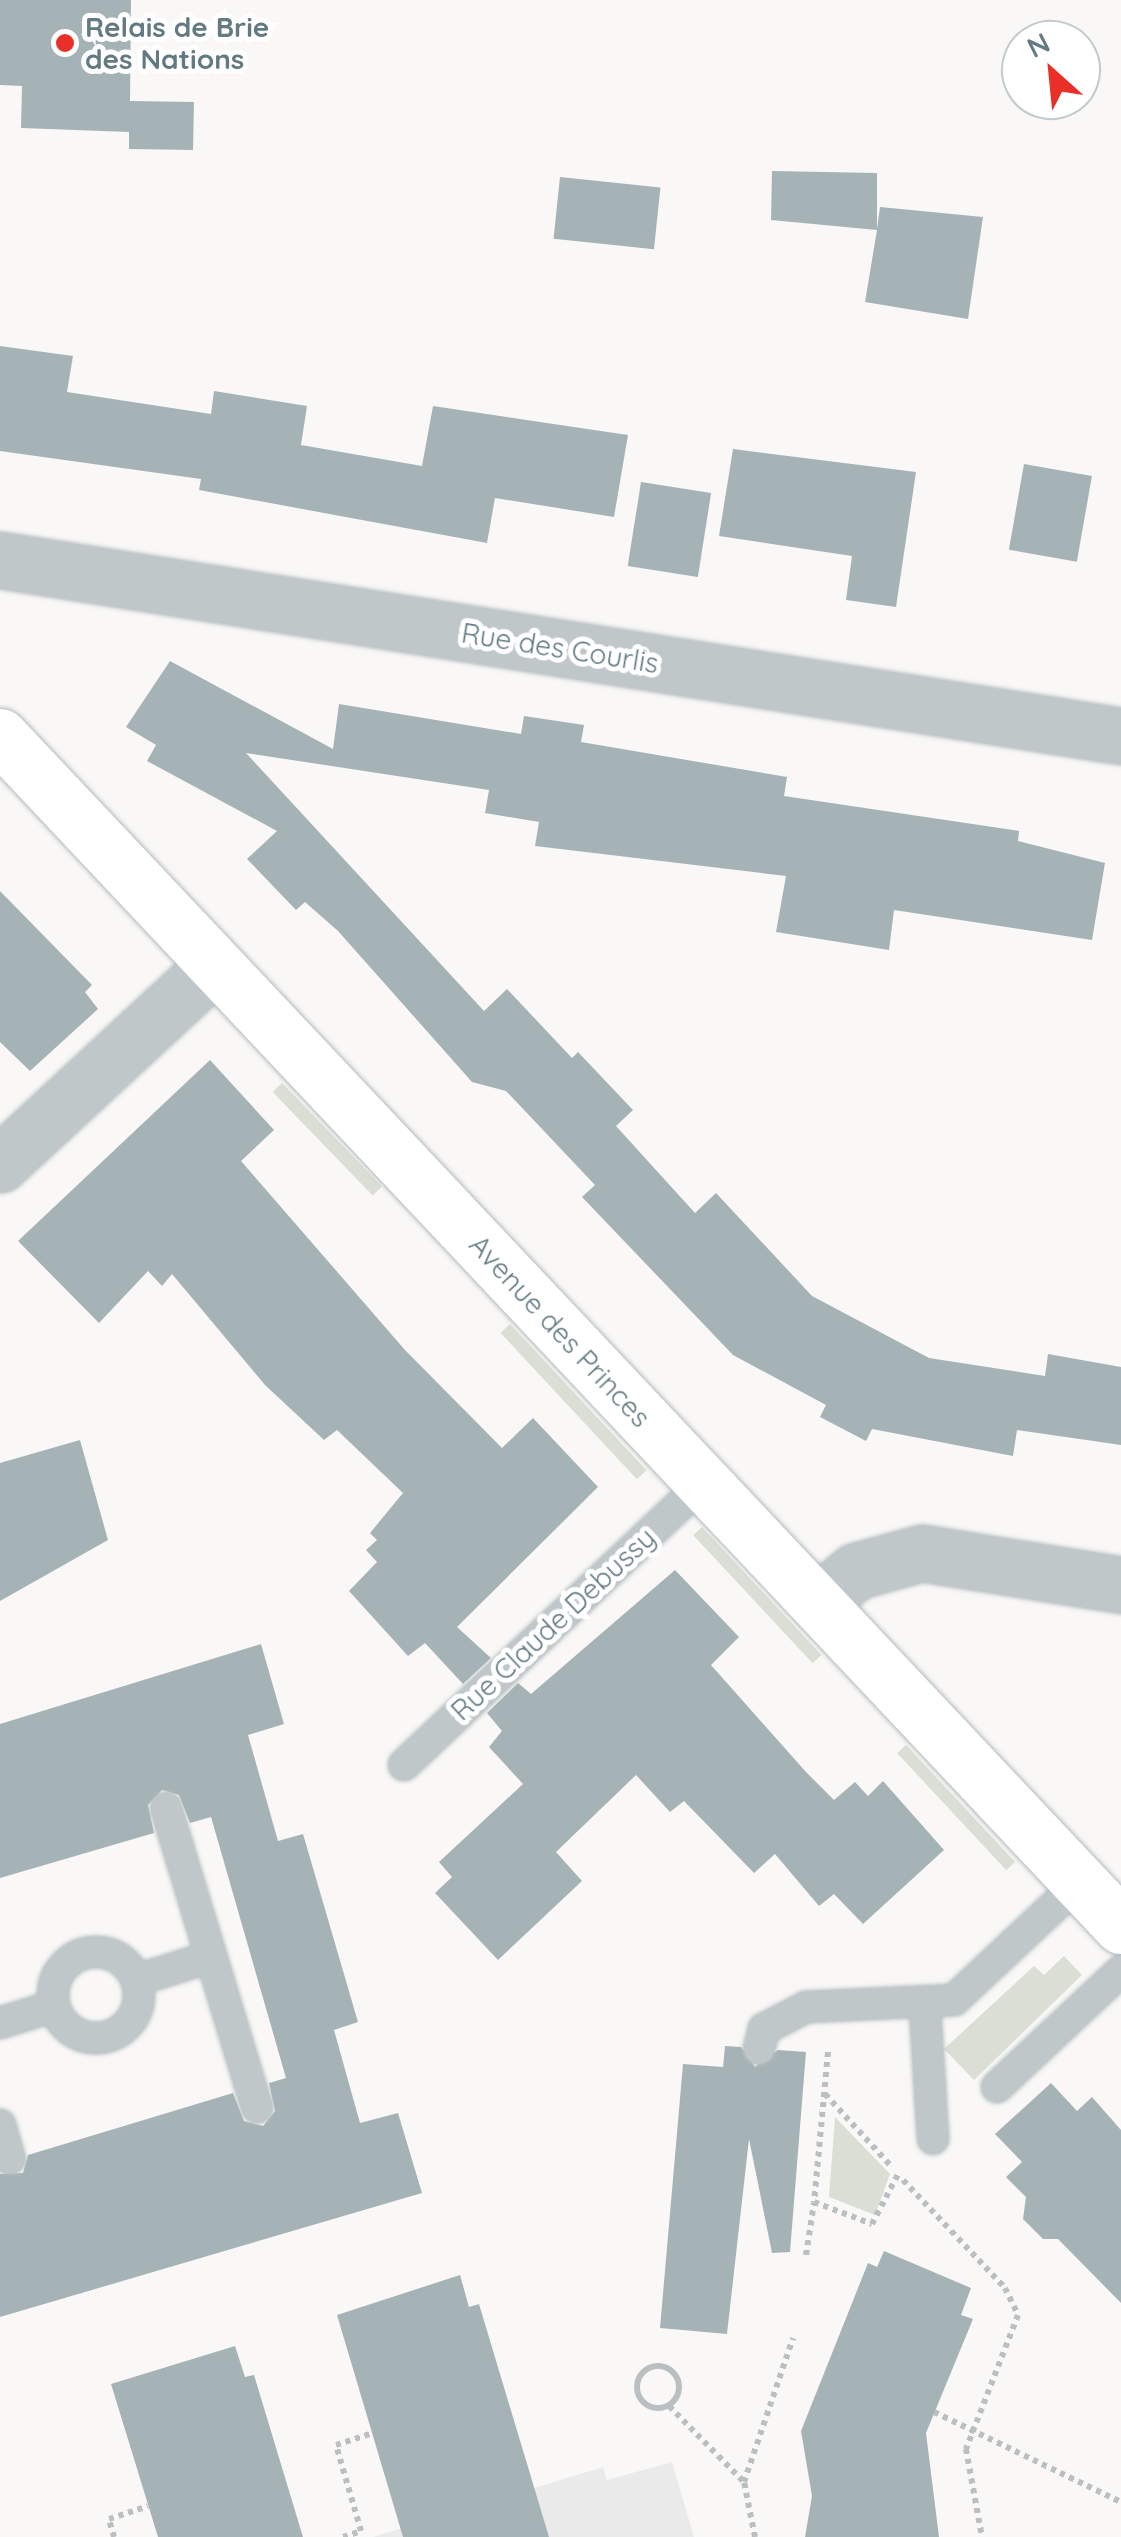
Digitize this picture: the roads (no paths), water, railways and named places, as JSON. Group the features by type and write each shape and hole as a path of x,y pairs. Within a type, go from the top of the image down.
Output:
{"main road":[{"name":"Avenue des Princes","path":"0,736 1121,1926"}],"street":[{"name":"Rue des Courlis","path":"0,560 1121,736"},
{"path":"0,1164 216,965"},
{"path":"817,1603 856,1571 922,1552 1121,1585"}],"lane":[{"name":"Rue Claude Debussy","path":"404,1765 703,1483"},
{"path":"166,1808 257,2108"},
{"path":"758,2049 764,2028 806,2007 926,2008 972,1986 1080,1882"},
{"path":"90,1952 119,1958 137,1980 138,2008 109,2036 69,2030 54,2006 56,1978 90,1952"},
{"path":"137,1980 210,1957"},
{"path":"997,2086 1121,1971"},
{"path":"0,2023 54,2006"},
{"path":"926,2008 933,2139"},
{"path":"0,2125 10,2158"}],"place":[{"name":"Relais de Brie des Nations","path":"65,43"}]}
